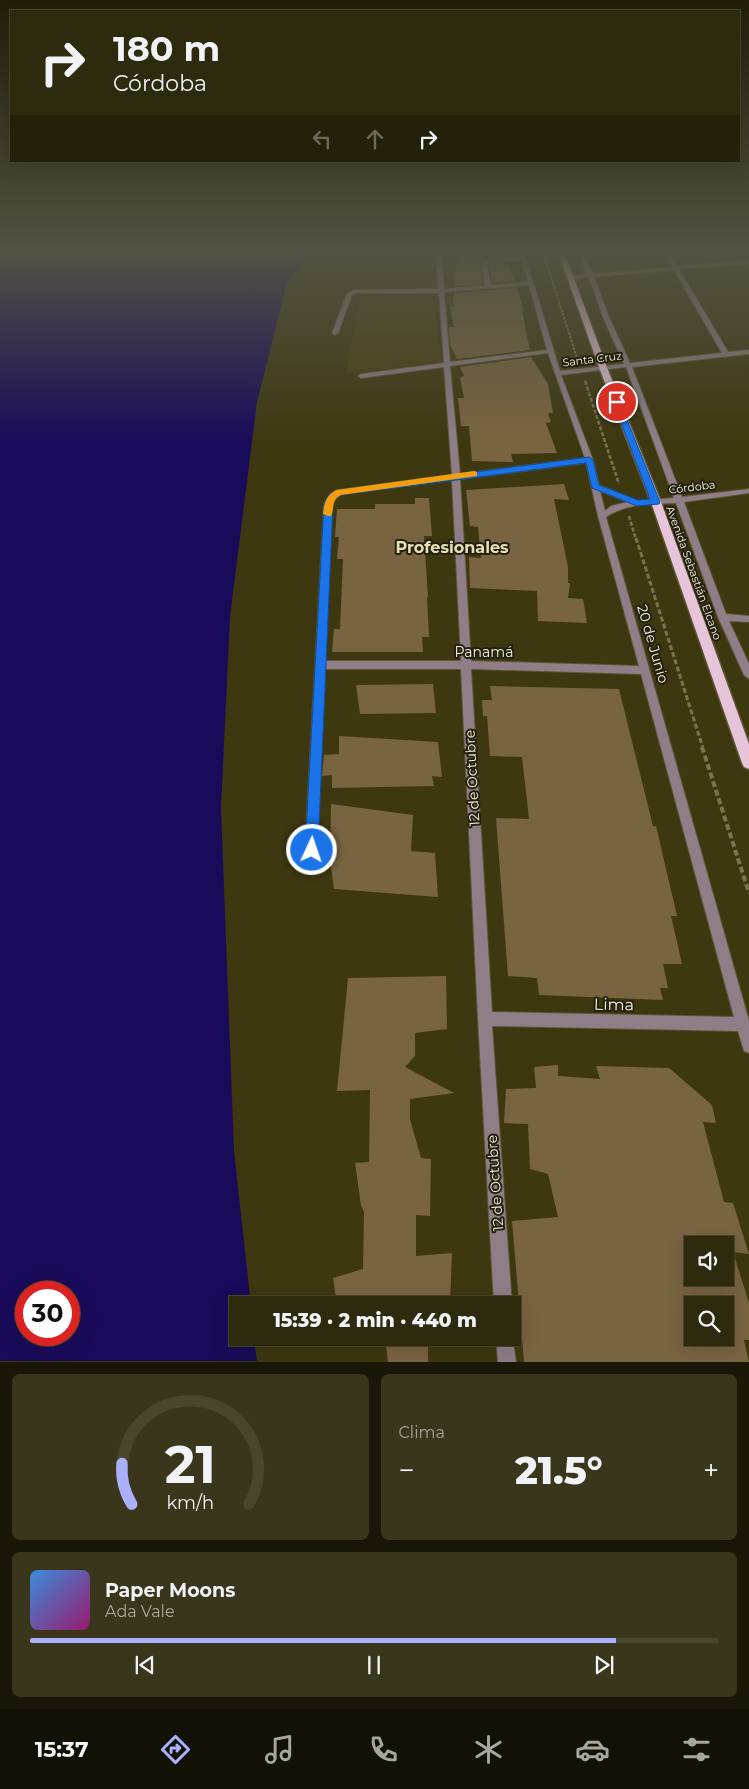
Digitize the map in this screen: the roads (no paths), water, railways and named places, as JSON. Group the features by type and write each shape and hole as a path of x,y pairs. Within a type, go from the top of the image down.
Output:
{"main road":[{"name":"Avenida Sebastián Elcano","path":"584,316 656,502 749,763"}],"street":[{"path":"335,333 342,316"},
{"name":"12 de Octubre","path":"443,316 456,476 485,1019 502,1296"},
{"name":"20 de Junio","path":"541,316 557,373 589,460 602,516 749,1046"},
{"path":"606,316 628,365 723,617 749,675"},
{"path":"704,316 726,354"},
{"name":"Santa Cruz","path":"361,376 550,351"},
{"name":"Santa Cruz","path":"557,373 604,370 628,365 749,352"},
{"path":"312,850 328,504 333,496 339,492 589,460"},
{"path":"595,486 626,502"},
{"name":"Córdoba","path":"602,516 626,502 679,500 749,491"},
{"path":"723,617 749,619"},
{"name":"Panamá","path":"322,666 466,665 646,670"},
{"name":"Lima","path":"485,1019 743,1024"},
{"path":"506,1346 507,1362"}],"district":[{"name":"Profesionales","path":"452,547"}]}
